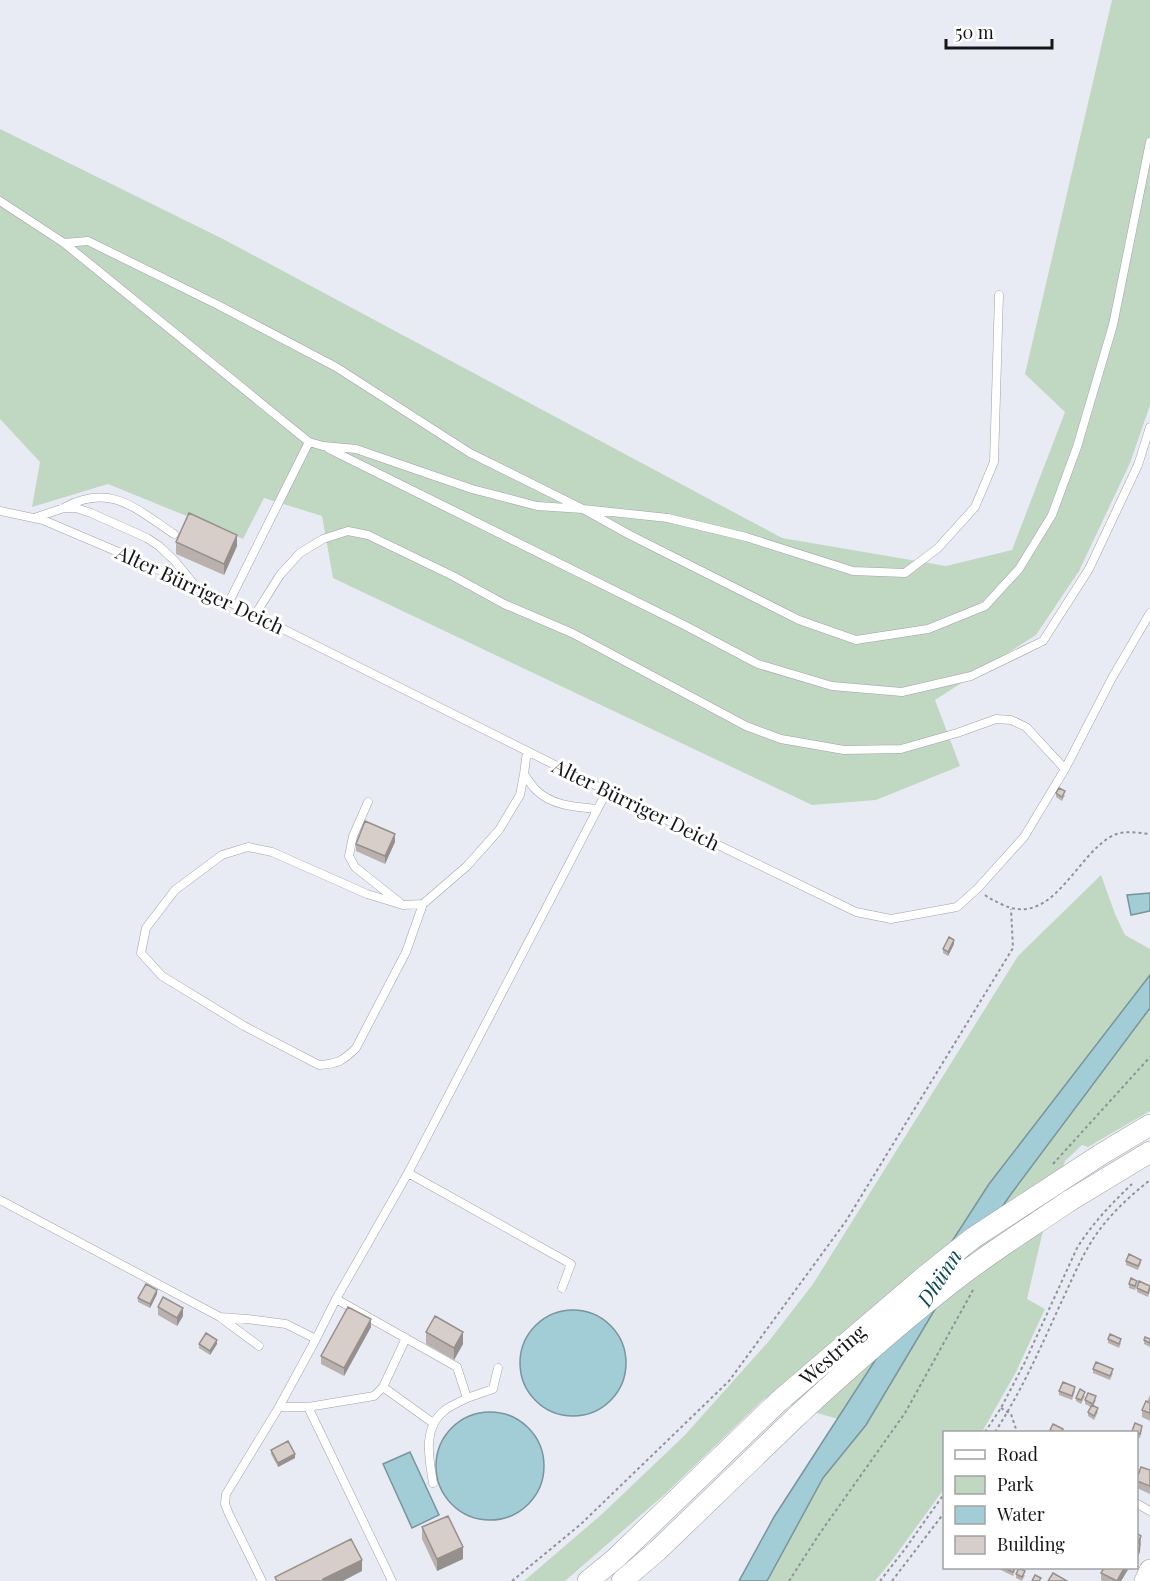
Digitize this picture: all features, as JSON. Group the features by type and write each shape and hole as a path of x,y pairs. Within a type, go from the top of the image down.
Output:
{"main road":[{"name":"Westring","path":"588,1581 616,1558 779,1401 924,1277 973,1238 1150,1125"},
{"name":"Westring","path":"622,1581 657,1551 864,1354 916,1311 966,1272 1069,1201 1150,1152"},
{"path":"1145,1581 1150,1570"}],"lane":[{"path":"64,243 88,241 216,304 336,367 470,453 799,620 856,640 928,629 985,606 1020,568 1052,515 1077,447 1113,325 1150,142"},
{"path":"0,201 64,243 309,442 323,446 758,664 832,686 902,692 971,676 1043,641 1089,569 1138,465 1150,427"},
{"path":"323,446 356,449 472,489 537,506 668,518 746,537 853,570 905,573 938,548 975,507 994,462 999,295"},
{"path":"228,602 309,442"},
{"path":"33,518 97,496 114,498 129,505 174,534"},
{"path":"64,508 76,508 147,538 174,560 196,587"},
{"name":"Alter Bürriger Deich","path":"0,511 43,520 196,587 856,912 891,919 957,907 978,888 1024,837 1065,769 1112,678 1150,613"},
{"path":"255,615 280,575 300,553 323,539 348,531 368,535 453,576 504,604 572,633 746,726 781,739 844,750 901,749 996,719 1011,720 1026,727 1065,769"},
{"path":"423,904 403,905 366,894 273,852 248,847 222,855 175,890 146,928 141,953 162,976 244,1026 319,1065 344,1060 356,1048 406,952 423,904 467,866 499,830 520,795 527,751"},
{"path":"524,774 537,791 553,802 597,809"},
{"path":"262,1581 225,1504 226,1494 279,1407 336,1299 408,1173 607,791"},
{"path":"368,802 353,836 349,856 355,867 403,905"},
{"path":"408,1173 571,1264 562,1288"},
{"path":"0,1200 220,1317 259,1346"},
{"path":"336,1299 457,1367 467,1398"},
{"path":"220,1317 286,1324 316,1339"},
{"path":"279,1407 308,1407 374,1396 383,1387 406,1338"},
{"path":"433,1483 428,1449 433,1423 448,1408 467,1398 494,1389 498,1368"},
{"path":"383,1387 433,1423"},
{"path":"308,1407 392,1581"}],"path":[{"path":"989,898 1011,909 1031,909 1047,900 1061,888 1097,847 1114,835 1130,832 1150,834"},
{"path":"512,1581 581,1524 729,1381 846,1221 1014,948 1011,909"},
{"path":"1050,1169 1056,1159 1150,1057"},
{"path":"996,1431 1033,1365 1094,1237 1120,1206 1150,1180"},
{"path":"986,1431 1001,1408 1025,1362 1077,1248 1099,1217 1134,1183"},
{"path":"789,1581 905,1413 974,1287"},
{"path":"1001,1408 1011,1414 1017,1431"},
{"path":"880,1581 943,1497"},
{"path":"892,1581 943,1516"}],"green space":[{"path":"1112,0 1150,0 1150,405 1130,463 1079,571 1036,635 935,700 960,766 876,800 812,805 333,578 322,516 264,498 243,539 108,484 32,507 40,462 0,419 0,129 223,239 782,538 946,566 1012,550 1065,412 1025,374"},
{"path":"1101,875 1125,935 1150,949 1150,975 989,1184 838,1419 765,1398 665,1494 565,1581 524,1581 601,1515 685,1435 769,1341 813,1284 1018,956"},
{"path":"1150,1008 1150,1111 1088,1147 1082,1145 1065,1161 1042,1235 1027,1299 1045,1309 1016,1372 983,1431 943,1431 943,1490 875,1581 767,1581 823,1478 866,1425 956,1274 1011,1194"}],"water":[{"path":"1150,893 1150,911 1131,915 1127,895"},
{"name":"Dhünn","path":"1150,975 1150,1008 1011,1194 956,1274 866,1425 823,1478 767,1581 739,1581 774,1517 989,1184"},
{"path":"573,1310 593,1314 610,1326 622,1343 626,1363 622,1383 610,1400 593,1412 573,1416 553,1412 536,1400 524,1383 520,1363 524,1343 536,1326 553,1314"},
{"path":"490,1412 511,1416 529,1427 540,1445 544,1466 540,1487 529,1505 511,1516 490,1520 469,1516 451,1505 440,1487 436,1466 440,1445 451,1427 469,1416"},
{"path":"410,1452 439,1515 412,1528 383,1464"}],"building":[{"path":"189,513 237,535 224,564 176,542"},
{"path":"1059,788 1065,791 1062,797 1056,793"},
{"path":"365,821 395,834 385,856 356,844"},
{"path":"949,937 954,940 948,952 943,949"},
{"path":"1129,1254 1141,1260 1138,1266 1126,1261"},
{"path":"1131,1278 1137,1281 1135,1286 1129,1284"},
{"path":"1139,1281 1150,1286 1148,1293 1137,1288"},
{"path":"146,1284 157,1290 150,1304 138,1298"},
{"path":"163,1297 183,1308 177,1318 158,1307"},
{"path":"348,1307 371,1319 344,1368 321,1356"},
{"path":"435,1316 463,1332 454,1348 426,1332"},
{"path":"206,1333 217,1340 210,1351 199,1344"},
{"path":"1110,1334 1121,1339 1119,1344 1108,1339"},
{"path":"1096,1362 1113,1369 1110,1376 1093,1369"},
{"path":"1063,1382 1075,1387 1072,1396 1059,1391"},
{"path":"1080,1389 1085,1392 1081,1400 1076,1398"},
{"path":"1088,1393 1096,1396 1093,1404 1085,1400"},
{"path":"1146,1401 1150,1403 1150,1413 1142,1410"},
{"path":"1092,1405 1098,1408 1094,1416 1088,1412"},
{"path":"1135,1423 1142,1426 1140,1434 1138,1431 1132,1431"},
{"path":"1053,1424 1063,1429 1062,1431 1050,1430"},
{"path":"288,1441 295,1454 278,1463 271,1450"},
{"path":"1141,1467 1150,1470 1150,1486 1138,1481"},
{"path":"448,1516 463,1547 437,1559 422,1527"},
{"path":"351,1539 362,1560 323,1579 324,1581 277,1581 275,1577"},
{"path":"1018,1569 1025,1571 1022,1577 1016,1574"},
{"path":"1103,1569 1123,1569 1117,1581 1101,1573"},
{"path":"1053,1573 1067,1581 1048,1581"},
{"path":"1035,1575 1041,1578 1039,1581 1032,1581"}]}
